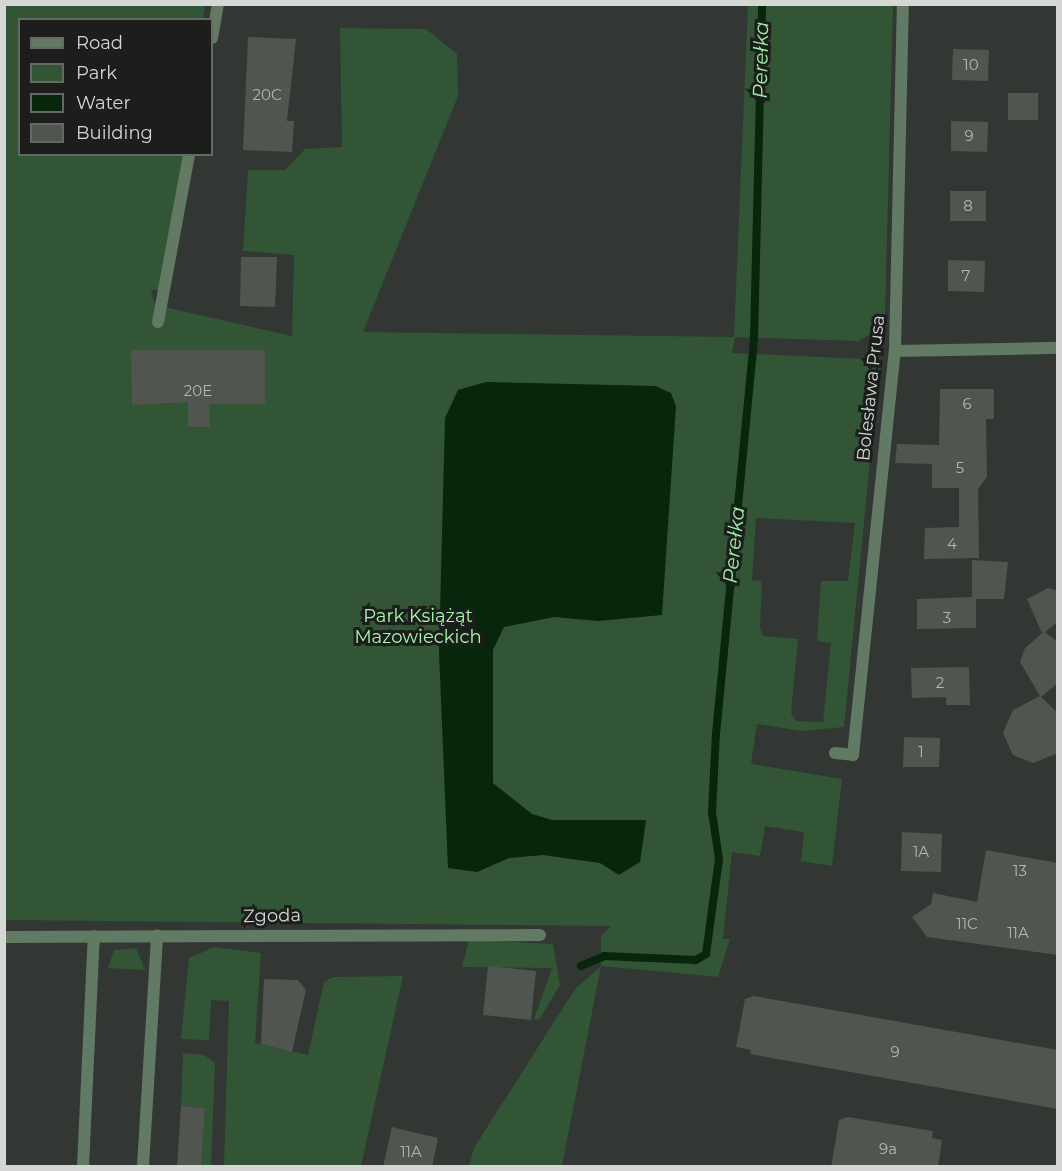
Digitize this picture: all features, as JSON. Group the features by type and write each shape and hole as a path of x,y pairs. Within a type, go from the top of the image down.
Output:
{"street":[{"path":"213,32 218,4"},
{"name":"Bolesława Prusa","path":"835,753 853,755 896,351 903,4"},
{"path":"158,322 189,156"},
{"path":"896,351 1058,348"},
{"path":"143,1167 157,935"},
{"name":"Zgoda","path":"4,937 540,935"},
{"path":"82,1167 93,936"}],"green space":[{"name":"Park Książąt Mazowieckich","path":"5,5 205,5 203,18 18,18 18,156 186,156 160,290 151,290 155,305 292,336 294,255 243,251 248,170 285,170 305,149 342,147 340,28 426,29 457,54 458,96 363,332 734,337 748,5 893,5 885,314 876,331 858,341 735,337 732,353 864,359 879,369 844,727 802,731 757,724 751,764 842,779 832,866 801,861 804,832 765,826 760,856 732,852 723,939 730,939 718,977 601,966 601,936 611,926 5,920","holes":["756,518 855,523 848,581 821,581 817,641 831,643 823,722 796,721 791,713 798,639 763,636 760,628 762,581 752,580"]},
{"path":"469,940 553,944 560,985 539,1020 534,1019 552,968 462,967"},
{"path":"215,947 261,953 255,1043 308,1055 324,982 333,977 403,976 361,1166 224,1166 229,1001 211,1000 209,1040 181,1039 189,958"},
{"path":"136,948 145,970 108,968 114,950"},
{"path":"601,966 562,1166 469,1166 474,1148 575,989"},
{"path":"183,1053 204,1055 215,1063 211,1166 201,1166 205,1108 181,1106"}],"water":[{"path":"486,382 655,386 671,393 676,406 662,615 598,621 554,617 504,627 493,650 493,783 532,814 552,820 646,820 640,862 619,875 600,863 543,855 509,858 477,872 448,868 439,652 445,418 458,390"}],"building":[{"path":"248,37 296,39 287,121 294,121 292,152 243,150"},
{"path":"953,49 989,50 988,81 952,80"},
{"path":"1008,93 1038,93 1038,120 1008,120"},
{"path":"951,121 988,122 987,152 951,151"},
{"path":"950,191 986,191 986,221 950,221"},
{"path":"241,257 277,257 275,307 240,306"},
{"path":"948,260 985,261 984,292 948,291"},
{"path":"131,350 265,350 265,404 209,404 210,427 188,427 188,402 132,405"},
{"path":"940,389 994,389 994,419 986,419 987,477 978,489 979,558 924,559 925,528 959,527 959,488 932,488 932,464 895,463 897,444 939,445"},
{"path":"972,560 1008,562 1004,599 976,599 976,628 917,629 917,599 972,597"},
{"path":"1048,588 1058,591 1058,622 1045,632 1058,642 1058,683 1041,697 1058,713 1058,753 1033,763 1013,755 1003,733 1013,710 1040,696 1020,662 1025,648 1042,633 1027,599"},
{"path":"969,667 970,705 946,705 946,697 912,698 911,668"},
{"path":"904,737 940,738 939,767 903,767"},
{"path":"902,832 942,834 941,872 901,871"},
{"path":"986,850 1058,863 1058,955 927,937 912,917 931,904 933,893 977,902"},
{"path":"488,966 536,971 531,1020 483,1015"},
{"path":"264,979 298,980 306,990 292,1052 261,1044"},
{"path":"754,996 1058,1050 1058,1109 750,1054 751,1050 736,1047 745,999"},
{"path":"181,1106 205,1108 201,1167 177,1167"},
{"path":"848,1117 933,1131 932,1138 942,1140 938,1167 831,1167 839,1120"},
{"path":"392,1127 438,1138 432,1167 383,1167"}],"waterway":[{"name":"Perełka","path":"581,966 604,956 696,960 706,954 719,859 712,812 716,734 754,338 762,4"}]}
